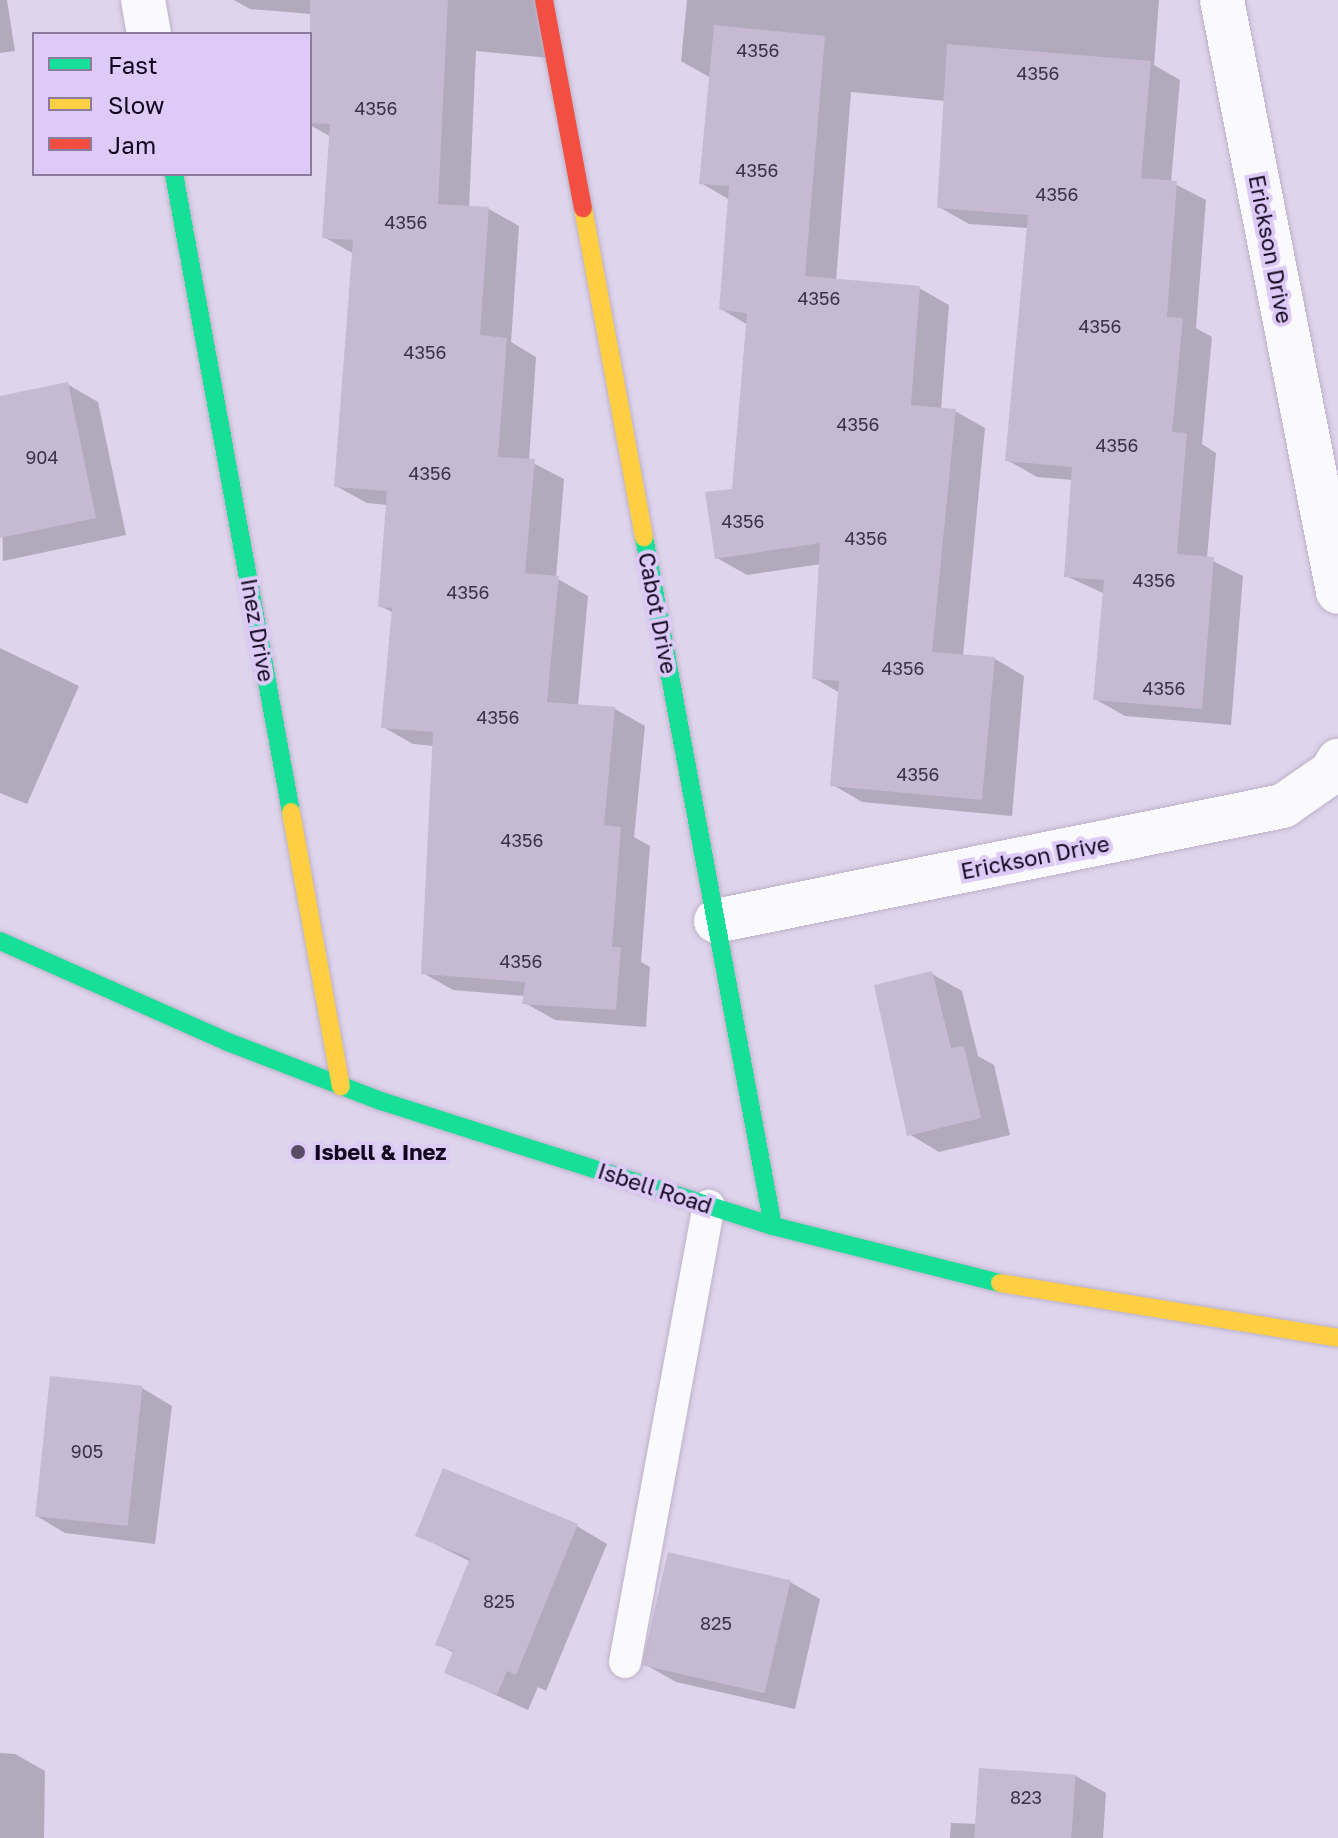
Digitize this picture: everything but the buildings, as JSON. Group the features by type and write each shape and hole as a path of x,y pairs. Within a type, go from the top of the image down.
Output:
{"street":[{"path":"143,0 149,32"},
{"name":"Cabot Drive","path":"544,0 773,1226"},
{"name":"Erickson Drive","path":"1222,0 1338,592"},
{"name":"Inez Drive","path":"174,176 341,1086"},
{"name":"Erickson Drive","path":"716,921 1283,806 1332,772 1338,761"},
{"name":"Isbell Road","path":"0,941 341,1086 773,1226 971,1278 1338,1338"}],"lane":[{"path":"625,1662 709,1206"}],"traffic: fast":[{"path":"174,176 291,812"},
{"path":"644,537 773,1226"},
{"path":"0,941 228,1042 381,1101 773,1226 1000,1283"}],"traffic: slow":[{"path":"583,208 644,537"},
{"path":"291,812 341,1086"},
{"path":"1000,1283 1338,1338"}],"traffic: jam":[{"path":"544,0 583,208"}],"place":[{"name":"Isbell & Inez","path":"298,1152"}]}
